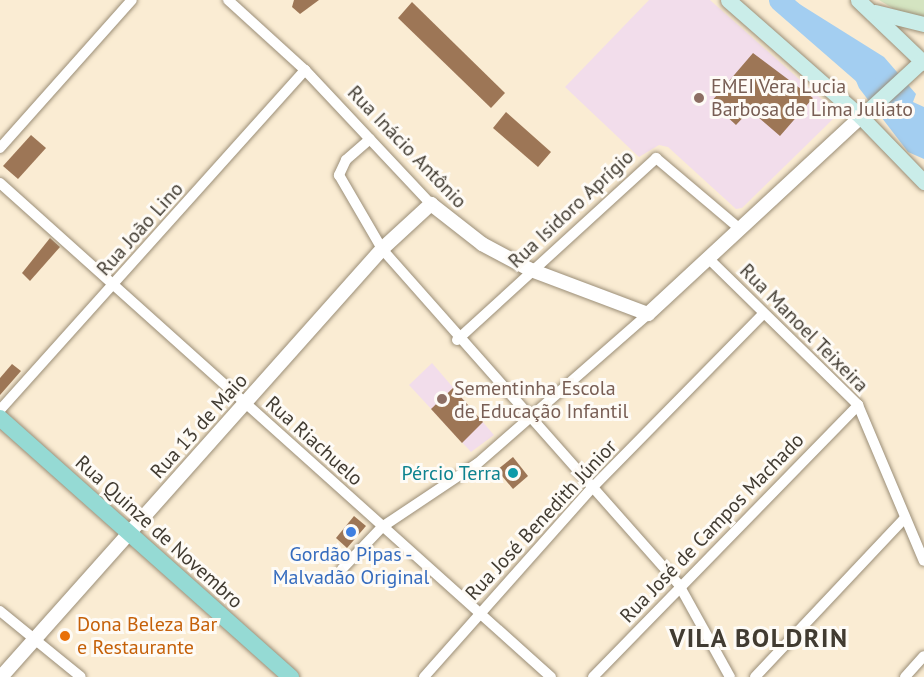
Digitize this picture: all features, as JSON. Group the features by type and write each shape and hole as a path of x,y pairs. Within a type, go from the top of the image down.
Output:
{"main road":[{"path":"728,0 866,112 924,182"},
{"path":"858,0 872,11 921,63 866,112"},
{"path":"872,11 924,24"},
{"name":"Rua Quinze de Novembro","path":"0,418 291,677"}],"street":[{"path":"0,148 132,0"},
{"name":"Rua Inácio Antônio","path":"228,0 305,70 431,204 482,244 531,270 648,314"},
{"name":"Rua João Lino","path":"0,410 305,70"},
{"path":"342,568 382,527 478,463 528,420 648,314 866,112"},
{"path":"370,139 341,168 339,183 382,249 457,340 679,585 730,677"},
{"name":"Rua Isidoro Aprígio","path":"457,340 656,158 740,229"},
{"name":"Rua Riachuelo","path":"0,183 551,677"},
{"name":"Rua 13 de Maio","path":"1,677 382,249 431,204"},
{"name":"Rua Manoel Teixeira","path":"708,258 858,405 924,561"},
{"name":"Rua José Benedith Júnior","path":"424,677 592,488 763,314"},
{"name":"Rua José de Campos Machado","path":"594,677 679,585 858,405"},
{"path":"755,677 905,518"},
{"path":"0,611 81,677"},
{"path":"905,677 924,656"}],"shaded area":[{"name":"EMEI Vera Lucia Barbosa de Lima Juliato","path":"649,0 710,0 834,110 834,118 742,208 736,209 668,147 659,145 639,157 565,87"},
{"name":"Sementinha Escola de Educação Infantil","path":"432,363 494,435 471,452 409,385"}],"green space":[{"path":"879,0 924,0 924,19 894,9"}],"water":[{"path":"779,0 793,0 884,57 916,94 913,102 924,107 924,159 908,152 859,88 846,57"}],"building":[{"path":"294,0 319,0 300,14 292,7"},
{"path":"412,2 505,93 491,108 398,18"},
{"path":"753,53 813,98 780,136 750,110 736,125 711,102"},
{"path":"506,112 551,152 538,167 493,128"},
{"path":"31,135 46,148 18,179 3,166"},
{"path":"50,238 60,247 30,281 22,273"},
{"path":"12,364 21,371 0,395 0,378"},
{"path":"453,388 483,422 462,443 431,409"},
{"name":"Pércio Terra","path":"513,457 528,476 513,489 497,470"},
{"path":"354,516 366,526 347,548 336,538"}],"waterway":[{"path":"779,0 865,75"}],"place":[{"name":"EMEI Vera Lucia Barbosa de Lima Juliato","path":"699,98"},
{"name":"Sementinha Escola de Educação Infantil","path":"442,399"},
{"name":"Pércio Terra","path":"513,473"},
{"name":"Gordão Pipas - Malvadão Original","path":"351,532"},
{"name":"Dona Beleza Bar e Restaurante","path":"65,636"}],"district":[{"name":"VILA BOLDRIN","path":"759,638"}]}
